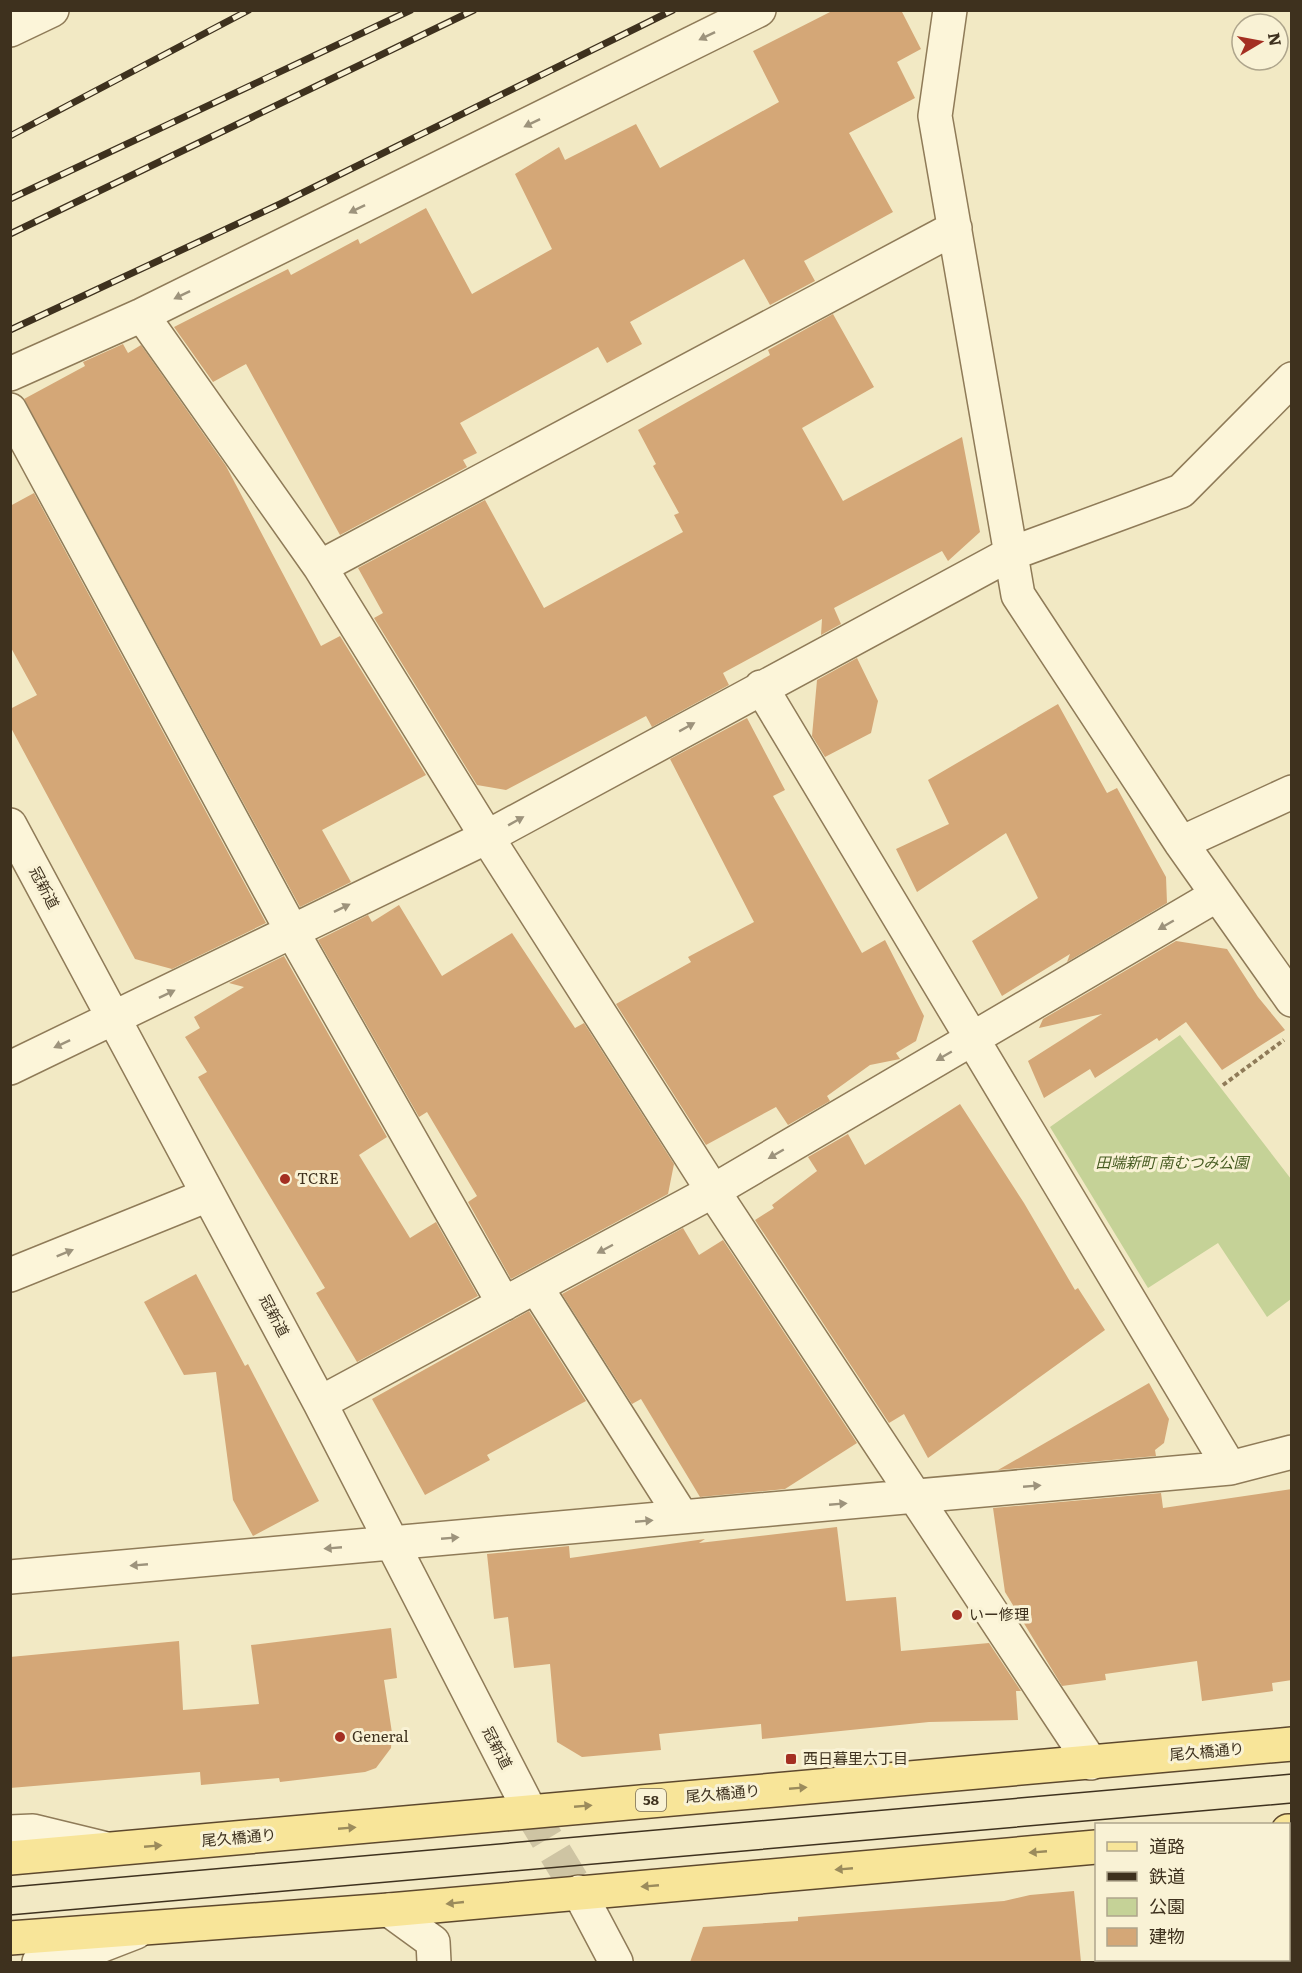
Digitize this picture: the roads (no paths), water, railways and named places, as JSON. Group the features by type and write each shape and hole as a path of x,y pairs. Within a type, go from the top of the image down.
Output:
{"main road":[{"name":"尾久橋通り","path":"10,1858 1292,1744"},
{"path":"10,1938 389,1910 1095,1847"}],"street":[{"path":"10,30 52,10"},
{"path":"10,374 142,315 759,10"},
{"path":"950,10 935,116 1018,595 1181,843 1292,1000"},
{"path":"321,567 955,228"},
{"path":"142,315 321,567 487,837 713,1191 1091,1763"},
{"path":"10,1068 114,1020 487,837 1010,554 1181,491 1292,379"},
{"path":"10,410 292,933 504,1304"},
{"path":"761,687 1230,1468"},
{"path":"1181,843 1292,792"},
{"name":"冠新道","path":"10,825 320,1403 530,1811"},
{"path":"320,1403 713,1191 1217,895"},
{"path":"10,1275 208,1195"},
{"path":"536,1287 682,1517"},
{"path":"10,1577 1230,1468 1292,1452"},
{"path":"10,1832 33,1831 113,1850"},
{"path":"579,1892 616,1962"},
{"path":"389,1910 433,1942 435,1962"},
{"path":"39,1962 69,1959 146,1928"}],"tunnel":[{"path":"530,1811 579,1892"}],"tram line":[{"path":"10,1887 1292,1774"},
{"path":"10,1915 1292,1803"}],"railway":[{"path":"10,136 249,10"},
{"path":"10,199 411,10"},
{"path":"10,234 474,10"},
{"path":"10,330 280,204 673,10"}],"place":[{"name":"TCRE","path":"285,1179"},
{"name":"いー修理","path":"957,1615"},
{"name":"General","path":"340,1737"},
{"name":"西日暮里六丁目","path":"791,1759"}],"park label":[{"name":"田端新町 南むつみ公園","path":"1172,1163"}]}
